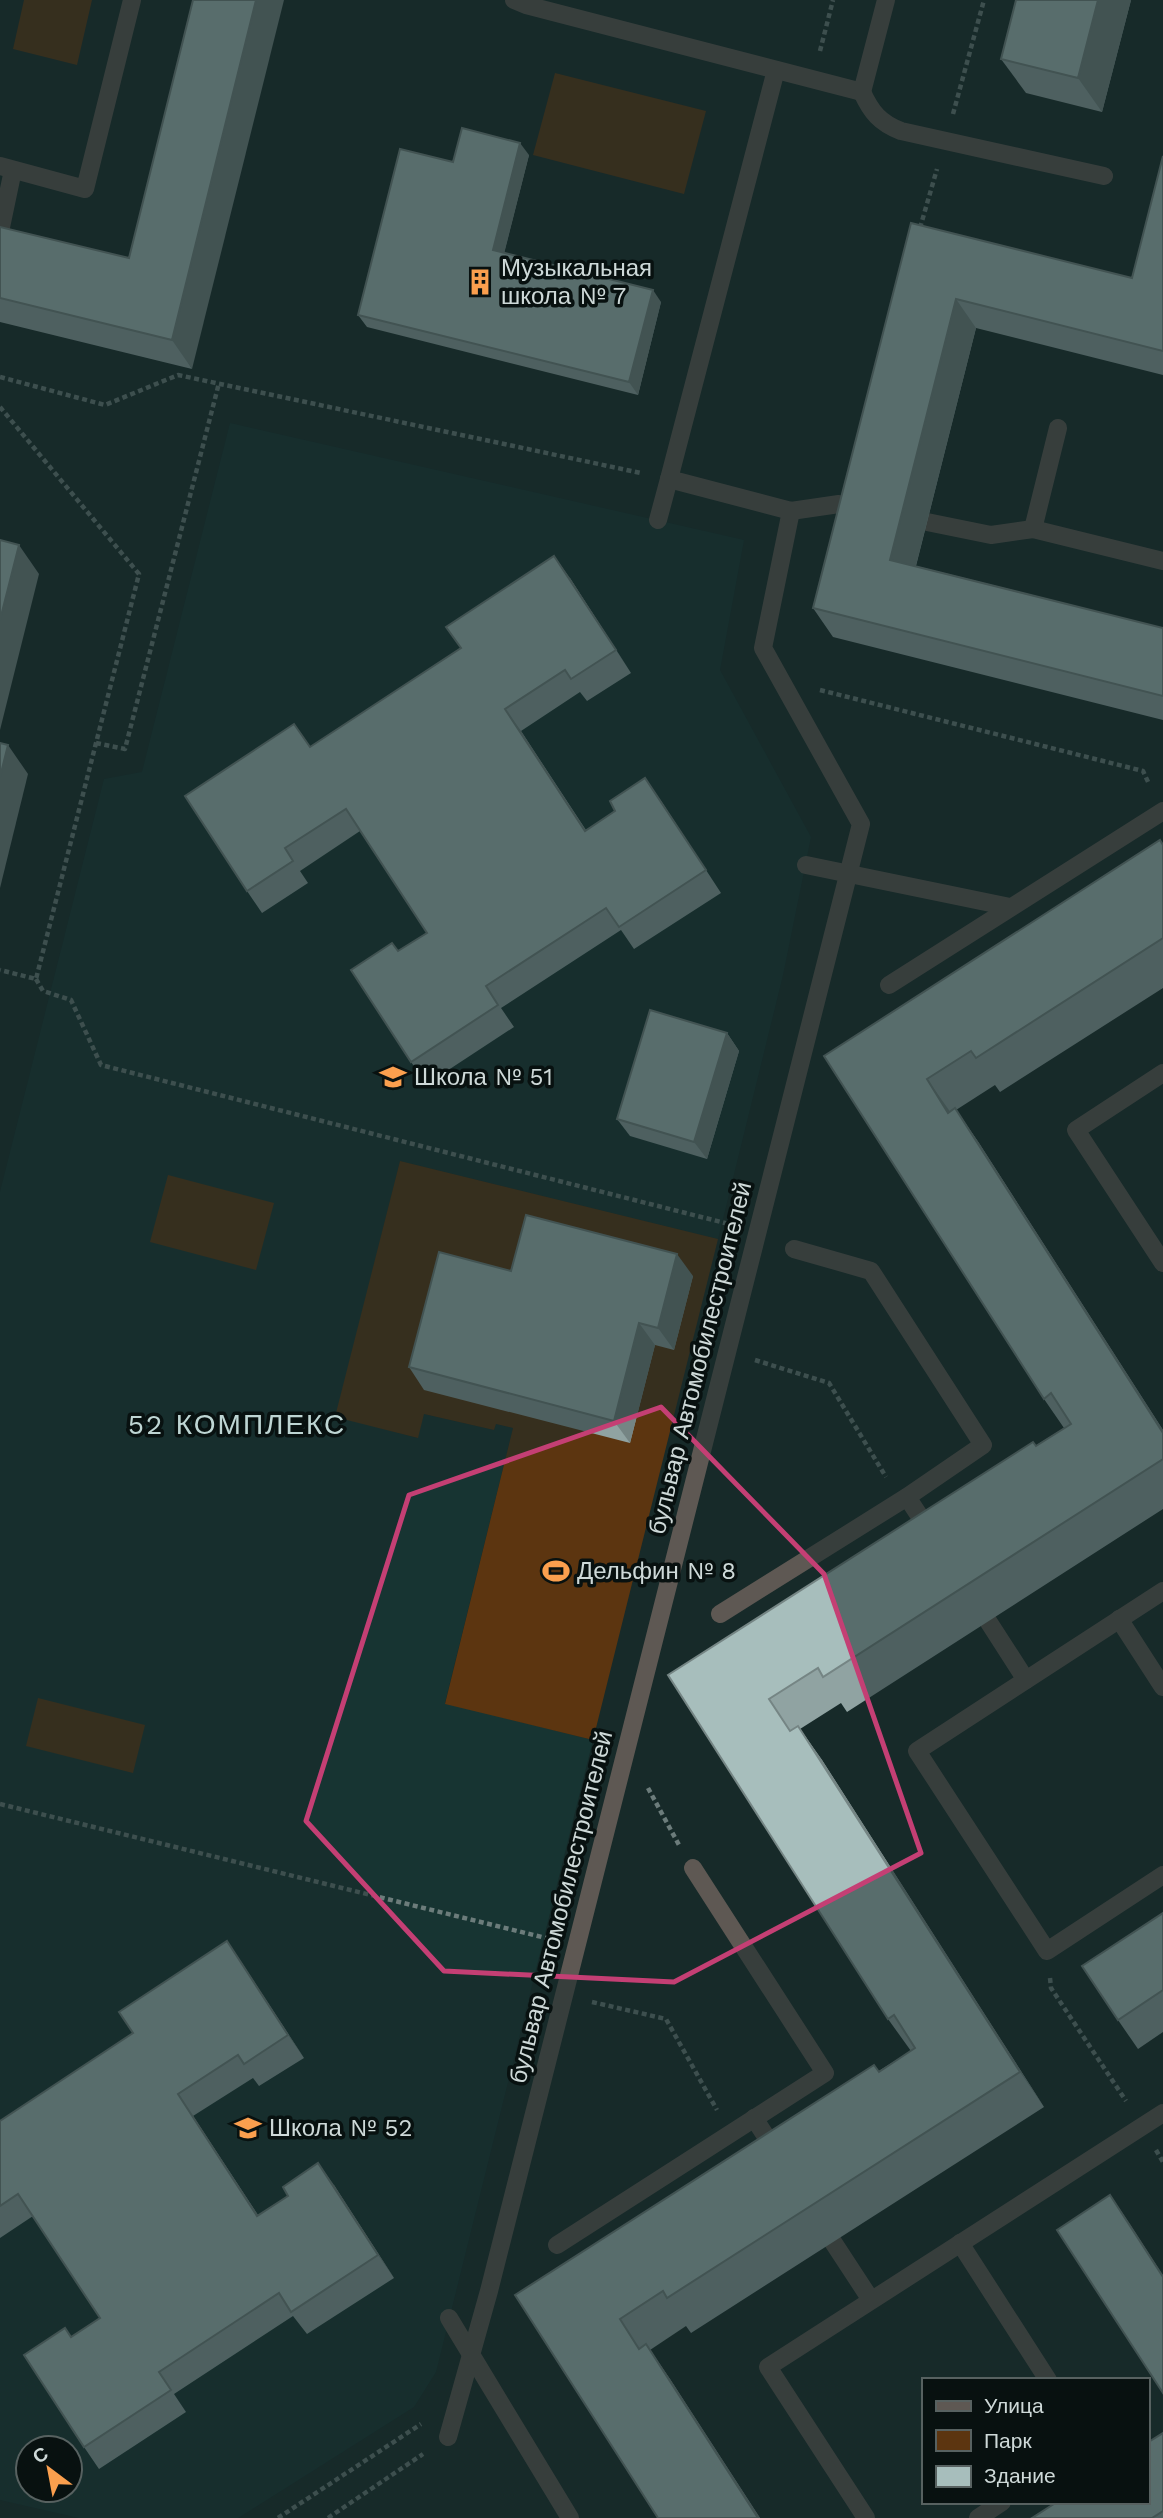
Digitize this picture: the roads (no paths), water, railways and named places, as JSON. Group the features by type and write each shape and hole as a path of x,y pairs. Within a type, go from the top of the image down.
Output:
{"street":[{"path":"0,232 7,168 85,189 132,0"},
{"path":"514,0 862,92"},
{"path":"886,0 862,92 869,107 887,125 901,131 1104,176"},
{"path":"658,520 776,70"},
{"path":"1033,528 1058,428"},
{"path":"669,478 791,511 839,504 865,509"},
{"name":"бульвар Автомобилестроителей","path":"449,2437 577,1946 862,824 763,648 791,511"},
{"path":"927,522 991,535 1033,528 1163,561"},
{"path":"889,985 1163,811"},
{"path":"806,865 1010,907"},
{"path":"1163,1073 1076,1130 1163,1263"},
{"path":"720,1614 904,1499 983,1446 871,1271 794,1249"},
{"path":"904,1499 941,1550"},
{"path":"1163,1591 917,1751 1047,1951 1163,1875"},
{"path":"1119,1619 1163,1686"},
{"path":"988,1621 1026,1680"},
{"path":"557,2245 825,2073 693,1868"},
{"path":"866,2518 768,2367 1163,2113"},
{"path":"754,2118 787,2170"},
{"path":"833,2242 871,2300"},
{"path":"960,2243 1047,2378"},
{"path":"449,2318 570,2518"},
{"path":"978,2518 999,2504"}],"place":[{"name":"Музыкальная школа № 7","path":"480,282"},
{"name":"Школа № 51","path":"393,1077"},
{"name":"Дельфин № 8","path":"556,1571"},
{"name":"Школа № 52","path":"248,2128"}],"district":[{"name":"52 КОМПЛЕКС","path":"237,1424"}]}
